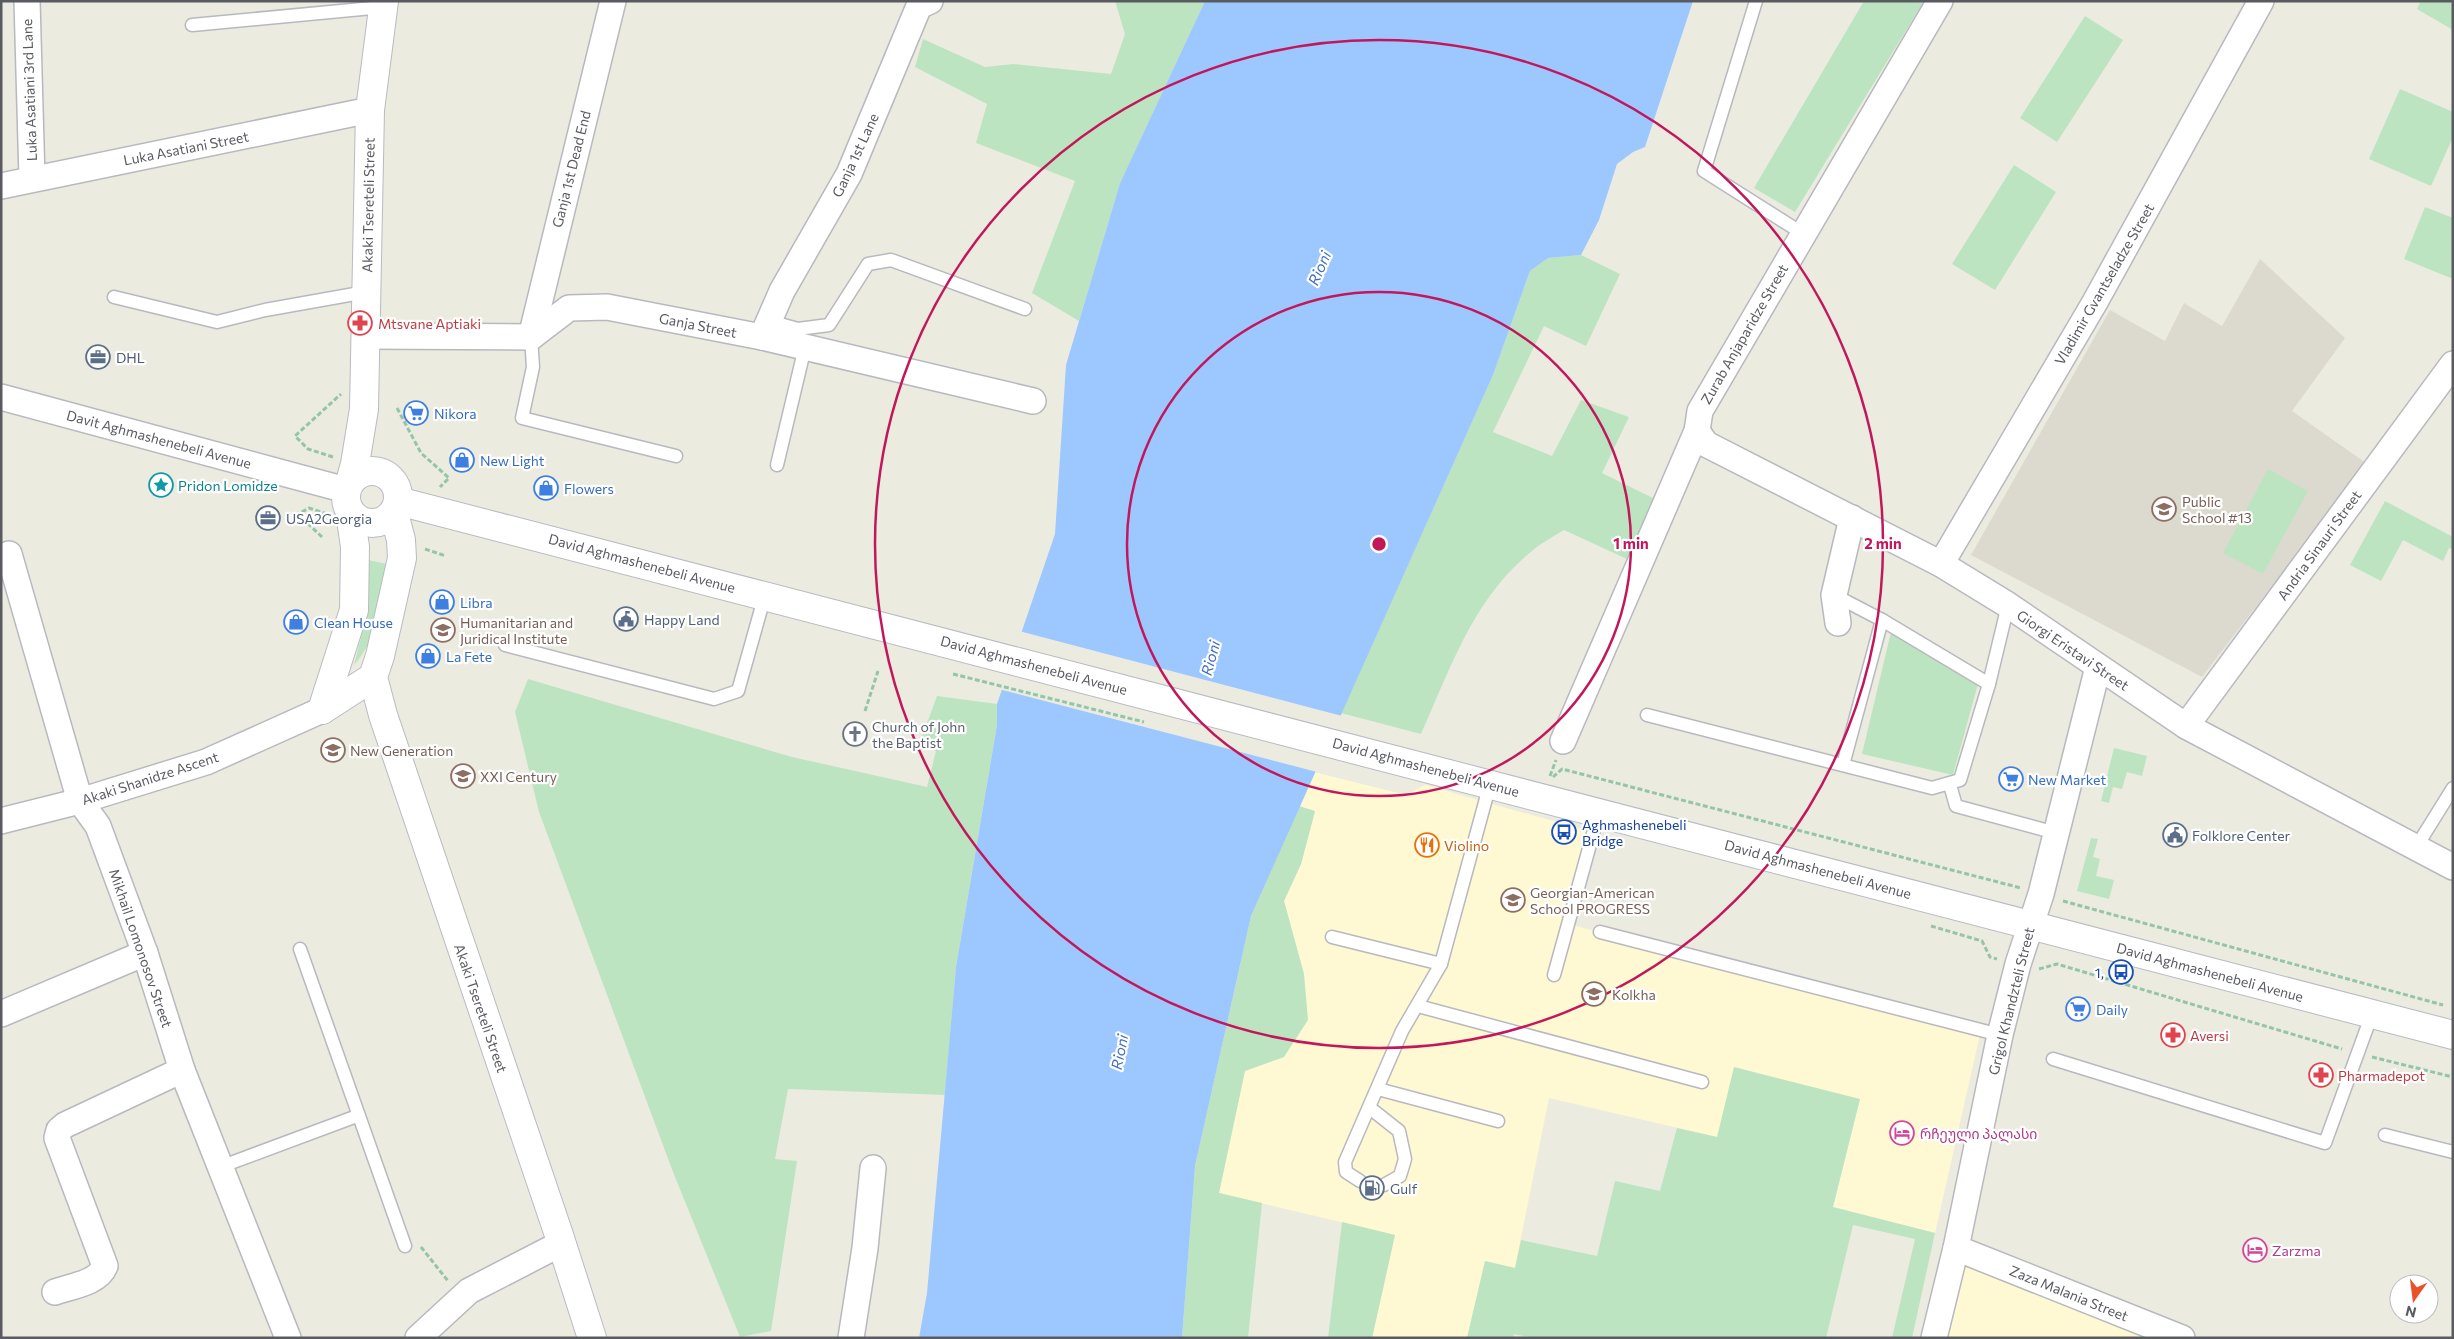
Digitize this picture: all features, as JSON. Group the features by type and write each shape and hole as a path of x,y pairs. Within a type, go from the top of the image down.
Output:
{"main road":[{"name":"Akaki Tsereteli Street","path":"322,710 354,610 355,547 349,495 364,409 370,110 383,4"},
{"name":"Akaki Tsereteli Street","path":"364,409 394,497 401,540 402,558 380,656 373,677 382,715 562,1243 592,1338"},
{"path":"373,470 394,497 383,521 368,523 355,518 349,495 364,472 373,470"},
{"name":"David Aghmashenebeli Avenue","path":"394,497 2453,1035"},
{"path":"322,710 373,677"}],"street":[{"name":"Luka Asatiani 3rd Lane","path":"27,1 32,179"},
{"name":"Ganja 1st Dead End","path":"531,337 613,1"},
{"name":"Zurab Anjaparidze Street","path":"1563,741 1697,431 1700,411 1802,233 1940,1"},
{"name":"Vladimir Gvantseladze Street","path":"1941,564 2095,302 2261,1"},
{"name":"Ganja 1st Lane","path":"765,329 782,291 849,174 918,3"},
{"name":"Luka Asatiani Street","path":"1,186 370,110"},
{"name":"Ganja Street","path":"531,337 569,308 607,308 765,329 805,346 1034,401"},
{"path":"365,336 531,337"},
{"name":"Andria Sinauri Street","path":"2186,726 2453,364"},
{"name":"Davit Aghmashenebeli Avenue","path":"1,397 349,495"},
{"name":"Giorgi Eristavi Street","path":"1697,431 1706,444 1941,564 2008,605 2186,726 2453,867"},
{"path":"1838,623 1834,595 1852,518"},
{"name":"Mikhail Lomonosov Street","path":"9,554 80,801 98,826 145,953 182,1070 288,1338"},
{"name":"Grigol Khandzteli Street","path":"1934,1338 1956,1248 2000,1035 2018,964 2041,894 2098,667"},
{"name":"Akaki Shanidze Ascent","path":"1,821 80,801 206,762 322,710"},
{"path":"1,1014 145,953"},
{"path":"55,1292 95,1278 102,1274 105,1266 57,1138 59,1130 65,1125 182,1070"},
{"path":"851,1338 865,1248 872,1168"},
{"path":"418,1338 469,1291 562,1243"},
{"name":"Zaza Malania Street","path":"1956,1248 2182,1338"}],"lane":[{"path":"1756,1 1704,171 1802,233"},
{"path":"192,24 383,4"},
{"path":"765,329 798,329 829,325 868,264 891,260 1025,308"},
{"path":"114,297 217,322 265,310 366,292"},
{"path":"531,337 533,367 522,418 676,456"},
{"path":"777,465 805,346"},
{"path":"505,645 714,700 738,691 765,595"},
{"path":"1834,595 1882,620 1989,684"},
{"path":"1647,715 1932,788 1950,784 1960,780 1989,684 2008,605"},
{"path":"1843,765 1882,620"},
{"path":"1360,1181 1346,1172 1345,1162 1402,1031 1441,964 1490,784"},
{"path":"1950,784 1956,806 2056,833"},
{"path":"2416,849 2453,788"},
{"path":"1554,975 1598,812"},
{"path":"1600,932 2000,1035"},
{"path":"1332,937 1441,964"},
{"path":"300,949 357,1116 405,1246"},
{"path":"1418,1006 1702,1082"},
{"path":"2053,1059 2325,1144 2372,1014"},
{"path":"1378,1089 1498,1121"},
{"path":"1370,1108 1399,1131 1405,1159 1400,1176 1384,1185"},
{"path":"220,1167 357,1116"},
{"path":"2384,1135 2453,1152"}],"path":[{"path":"295,436 341,394"},
{"path":"397,408 421,453 449,478"},
{"path":"298,514 322,537"},
{"path":"864,711 878,671"},
{"path":"1548,781 1562,769 2041,894 2453,1008"},
{"path":"1925,925 1982,941 1990,957 2041,970 2057,964 2358,1054 2453,1077"},
{"path":"405,1246 415,1240 452,1286"}],"shaded area":[{"name":"Public School #13","path":"2260,259 2345,338 2292,411 2366,463 2202,677 1971,555 2110,310 2165,341 2184,303 2222,326"},
{"path":"1314,772 1406,795 1425,785 1592,832 1568,924 1981,1030 1935,1233 1833,1207 1860,1099 1717,1137 1549,1098 1515,1268 1485,1261 1467,1338 1372,1338 1395,1235 1219,1193 1245,1071 1284,1057 1304,974 1284,901 1301,864 1315,812 1299,806"},
{"path":"1967,1259 2149,1332 2147,1338 1947,1338"}],"green space":[{"path":"1115,1 1205,1 1120,183 1079,321 1032,293 1075,181 976,143 987,104 915,67 923,39 985,67 1013,64 1111,74 1125,34"},
{"path":"1864,1 1924,1 1795,212 1754,188"},
{"path":"2421,1 2453,1 2453,30 2417,9"},
{"path":"2085,16 2123,40 2057,142 2020,118"},
{"path":"2400,89 2453,112 2453,137 2431,186 2369,159"},
{"path":"2014,165 2056,192 1995,290 1952,264"},
{"path":"2425,207 2453,218 2453,279 2404,259"},
{"path":"1581,255 1620,274 1586,346 1544,326 1493,432 1552,456 1581,400 1629,417 1602,473 1667,505 1640,565 1564,530 1532,551 1512,569 1494,590 1466,635 1421,734 1341,713 1493,375 1530,271 1548,258"},
{"path":"2268,469 2308,491 2263,574 2223,553"},
{"path":"2385,501 2453,537 2453,549 2449,548 2443,561 2403,540 2381,581 2350,565"},
{"path":"368,560 387,564 373,631 362,655 354,665 365,622"},
{"path":"1891,632 1978,684 1953,775 1862,754"},
{"path":"528,679 792,757 927,787 936,751 919,745 937,696 997,704 997,725 956,967 945,1095 788,1089 775,1159 797,1161 771,1331 740,1337 673,1172 539,812 515,712"},
{"path":"2114,748 2147,756 2142,776 2127,772 2122,789 2113,787 2109,803 2101,801"},
{"path":"1299,806 1315,811 1301,864 1284,901 1304,974 1308,1020 1284,1057 1245,1071 1219,1193 1262,1203 1248,1338 1182,1338 1195,1166 1251,916"},
{"path":"2091,838 2098,839 2093,857 2100,859 2096,876 2114,880 2109,899 2077,891"},
{"path":"1734,1067 1860,1099 1833,1207 1935,1233 1912,1338 1892,1338 1915,1239 1853,1225 1826,1338 1533,1338 1514,1334 1513,1338 1467,1338 1485,1261 1515,1268 1521,1240 1597,1256 1615,1181 1660,1191 1677,1128 1717,1137"},
{"path":"1342,1222 1395,1235 1372,1338 1328,1338"}],"water":[{"name":"Rioni","path":"1205,1 1693,1 1645,147 1633,152 1617,164 1599,220 1581,255 1548,258 1530,271 1493,375 1251,916 1195,1166 1182,1338 919,1338 927,1293 956,967 997,725 997,704 1055,534 1066,365 1120,183"}],"pier":[{"path":"1019,631 1342,716 1317,772 999,689"}],"place":[{"name":"Mtsvane Aptiaki","path":"360,323"},
{"name":"DHL","path":"98,357"},
{"name":"Nikora","path":"416,413"},
{"name":"New Light","path":"462,460"},
{"name":"Pridon Lomidze","path":"161,485"},
{"name":"Flowers","path":"546,488"},
{"name":"Public School #13","path":"2164,509"},
{"name":"USA2Georgia","path":"268,518"},
{"name":"Libra","path":"442,602"},
{"name":"Happy Land","path":"626,619"},
{"name":"Clean House","path":"296,622"},
{"name":"Humanitarian and Juridical Institute","path":"443,630"},
{"name":"La Fete","path":"428,656"},
{"name":"Church of John the Baptist","path":"855,734"},
{"name":"New Generation","path":"333,750"},
{"name":"XXI Century","path":"463,776"},
{"name":"New Market","path":"2011,779"},
{"name":"Aghmashenebeli Bridge","path":"1564,832"},
{"name":"Folklore Center","path":"2175,835"},
{"name":"Violino","path":"1427,845"},
{"name":"Georgian-American School PROGRESS","path":"1513,900"},
{"name":"1,","path":"2121,972"},
{"name":"Kolkha","path":"1594,994"},
{"name":"Daily","path":"2078,1009"},
{"name":"Aversi","path":"2173,1035"},
{"name":"Pharmadepot","path":"2321,1075"},
{"name":"რჩეული პალასი","path":"1902,1133"},
{"name":"Gulf","path":"1372,1188"},
{"name":"Zarzma","path":"2255,1250"}]}
